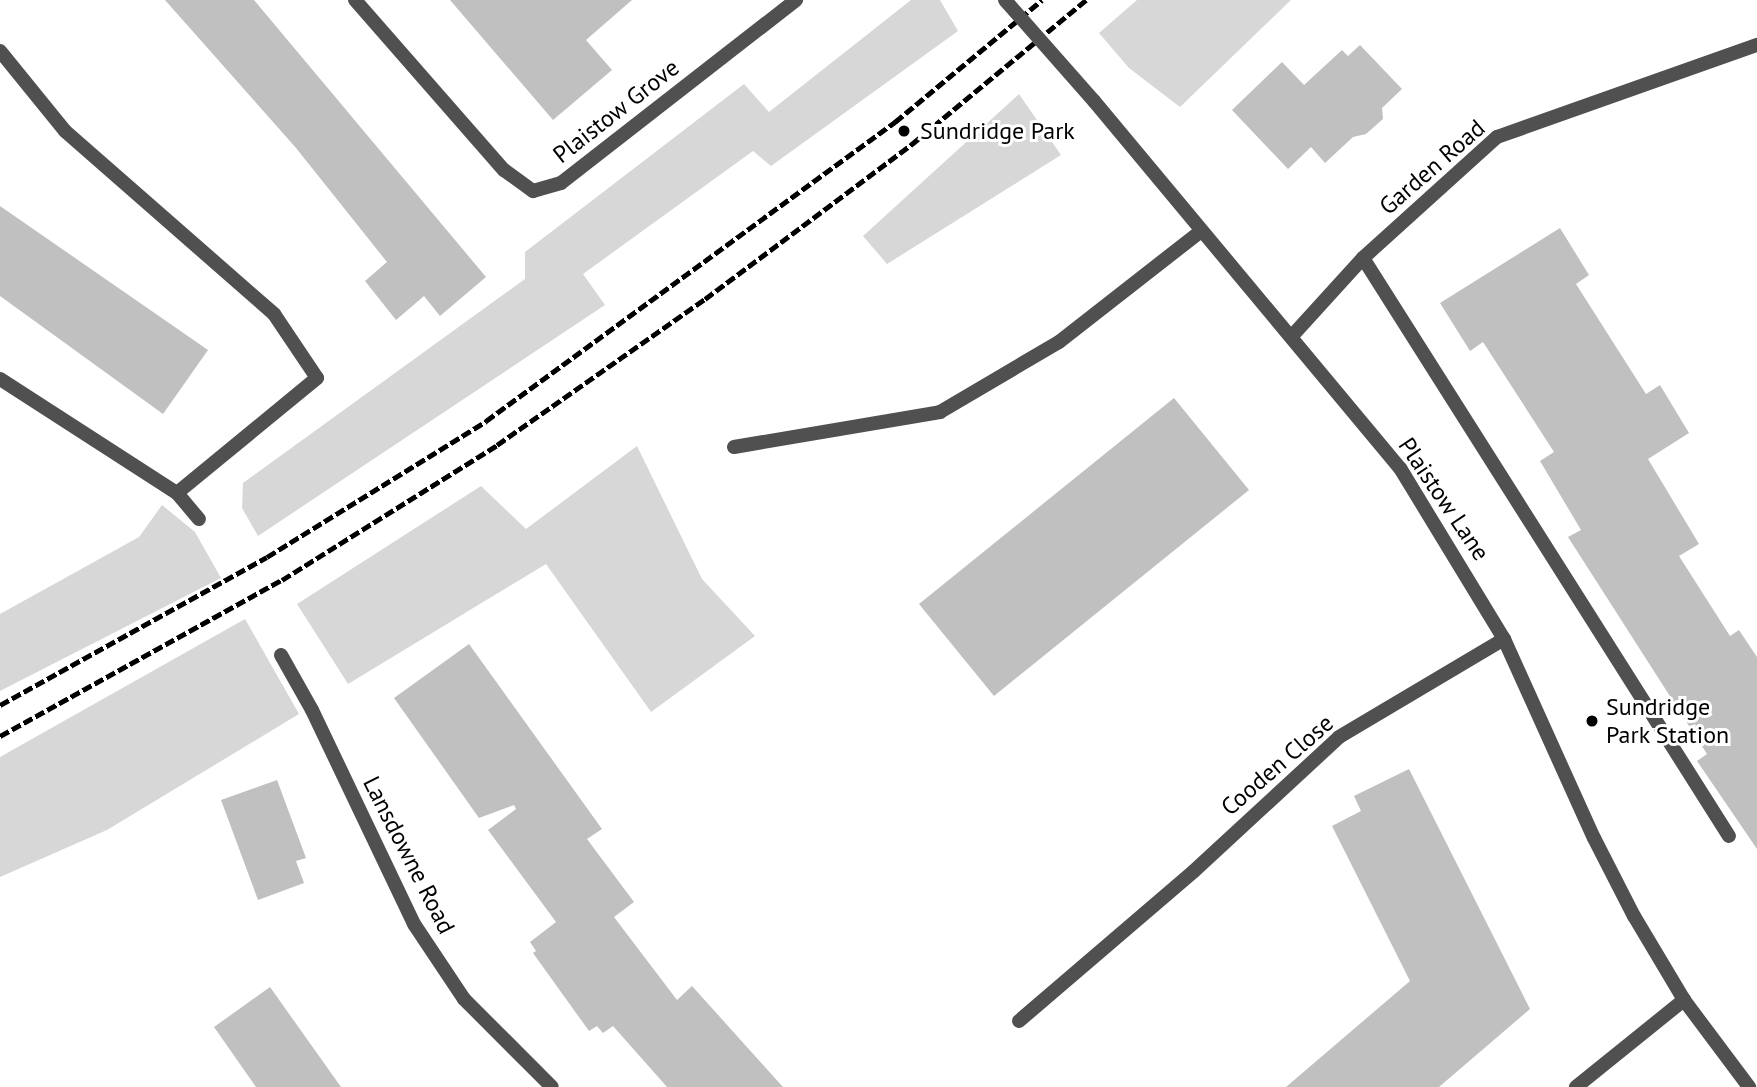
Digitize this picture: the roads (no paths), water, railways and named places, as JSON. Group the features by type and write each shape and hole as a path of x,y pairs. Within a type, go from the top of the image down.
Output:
{"street":[{"name":"Plaistow Grove","path":"355,0 504,170 533,191 561,183 796,0"},
{"name":"Plaistow Lane","path":"1005,0 1094,101 1400,468 1504,639 1594,838 1684,1000 1749,1087"},
{"name":"Garden Road","path":"1292,336 1363,258 1497,137 1757,45"},
{"path":"0,51 65,131 274,314 317,378 177,493"},
{"path":"734,447 940,412 1059,342 1201,231"},
{"path":"1363,258 1730,836"},
{"path":"0,379 177,493 199,519"},
{"name":"Cooden Close","path":"1019,1021 1194,871 1339,737 1504,639"},
{"name":"Lansdowne Road","path":"281,655 312,710 414,924 464,999 552,1087"},
{"path":"1576,1087 1684,1000"}],"railway":[{"path":"0,705 267,557 486,421 895,122 1042,0"},
{"path":"0,736 282,580 497,445 705,299 912,144 1086,0"}],"place":[{"name":"Sundridge Park","path":"904,131"},
{"name":"Sundridge Park Station","path":"1592,721"}]}
